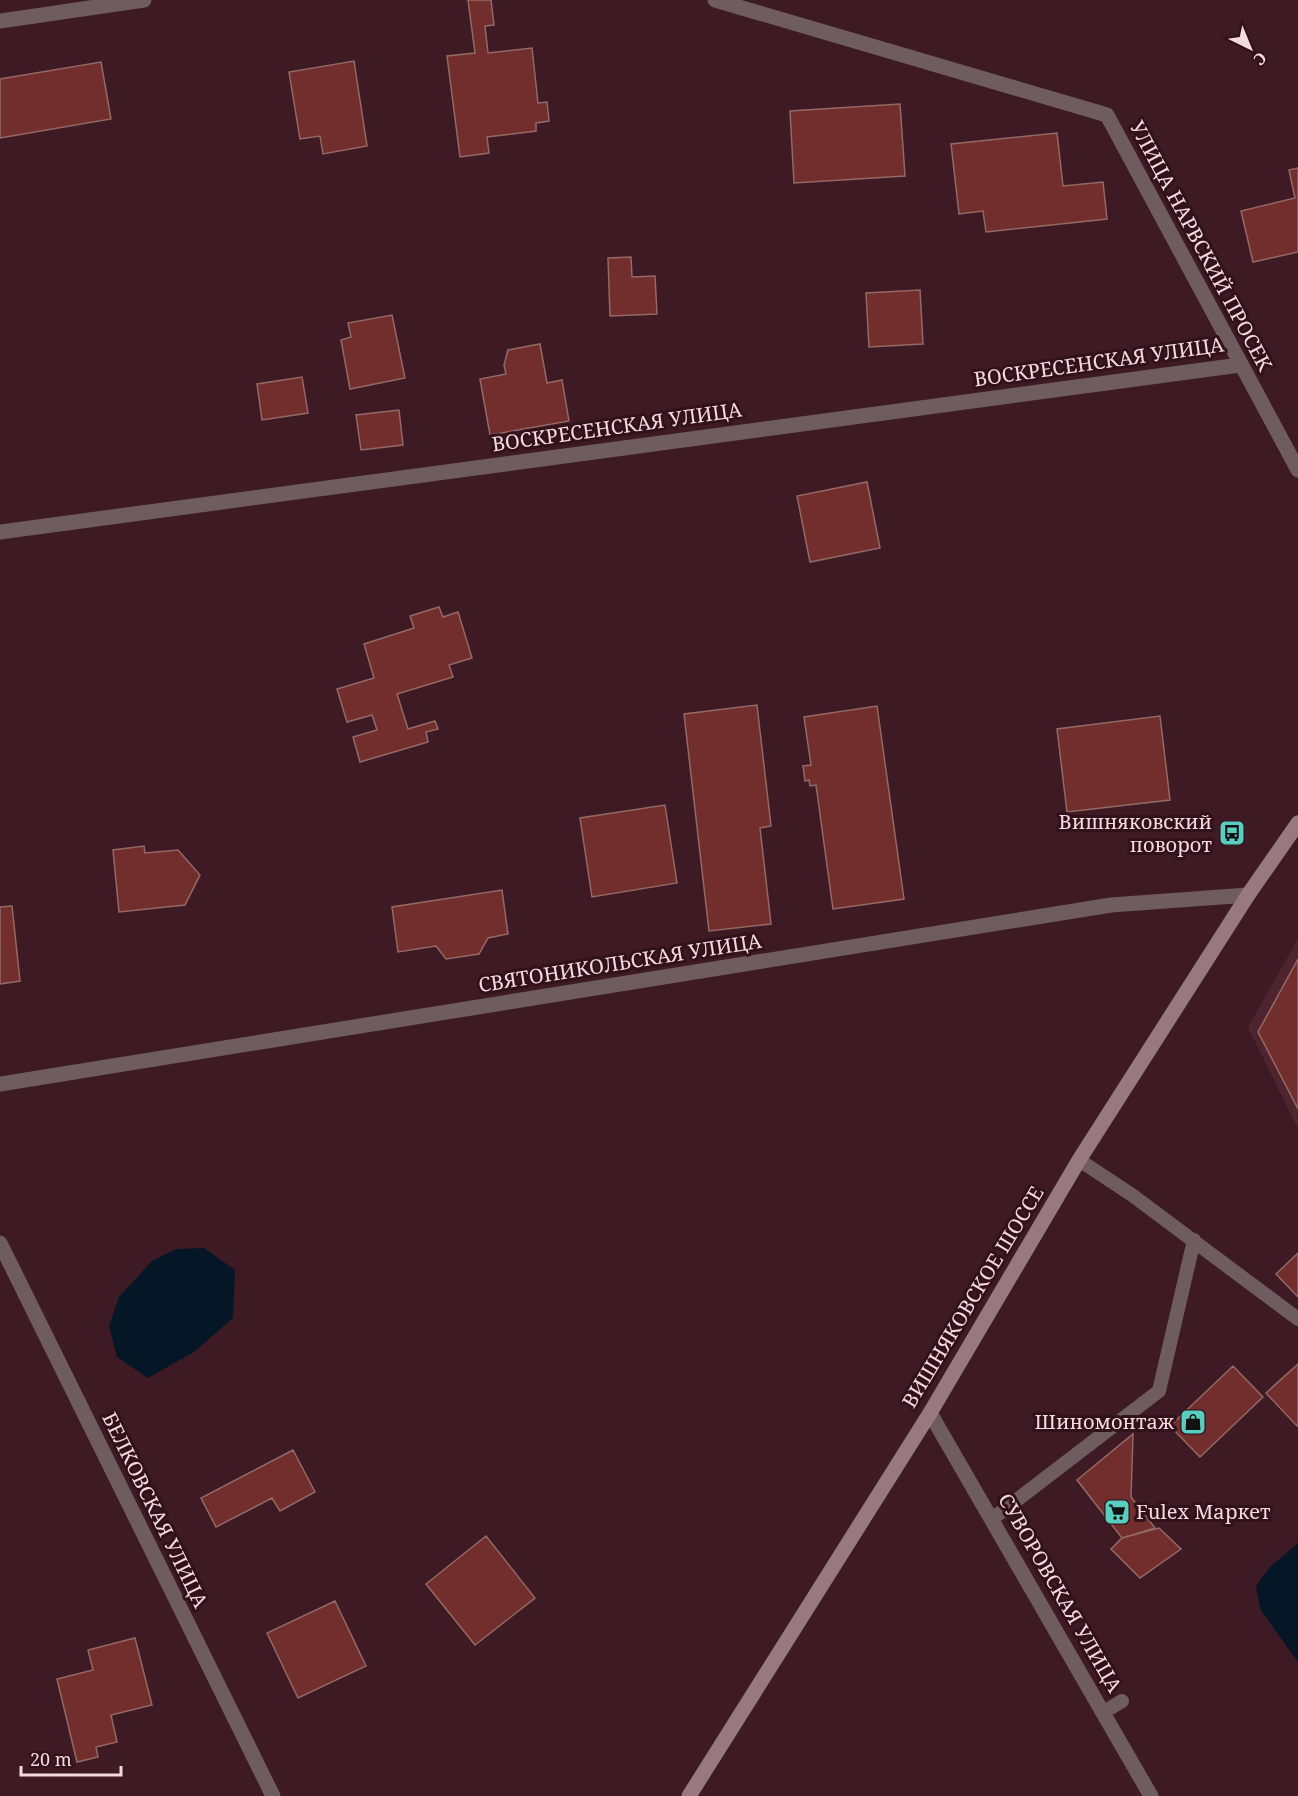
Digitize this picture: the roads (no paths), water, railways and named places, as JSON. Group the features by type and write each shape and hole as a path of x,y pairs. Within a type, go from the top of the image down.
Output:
{"street":[{"path":"0,21 144,0"},
{"name":"УЛИЦА НАРВСКИЙ ПРОСЕК","path":"715,0 1107,115 1298,470"},
{"name":"ВОСКРЕСЕНСКАЯ УЛИЦА","path":"0,532 1240,365"},
{"name":"ВИШНЯКОВСКОЕ ШОССЕ","path":"688,1796 930,1413 1079,1160 1248,896 1298,823"},
{"name":"СВЯТОНИКОЛЬСКАЯ УЛИЦА","path":"0,1084 1111,905 1248,896"},
{"name":"БЕЛКОВСКАЯ УЛИЦА","path":"0,1243 273,1796"},
{"name":"СУВОРОВСКАЯ УЛИЦА","path":"930,1413 1151,1796"}],"lane":[{"path":"1079,1160 1194,1240 1298,1319"},
{"path":"992,1519 1159,1391 1194,1240"},
{"path":"1104,1712 1122,1701"}],"water":[{"path":"204,1248 235,1270 233,1318 194,1352 148,1378 117,1357 109,1326 119,1297 152,1261 176,1249"},
{"path":"1298,1543 1298,1662 1260,1609 1256,1586 1270,1567"}],"place":[{"name":"Вишняковский поворот","path":"1232,833"},
{"name":"Шиномонтаж","path":"1193,1422"},
{"name":"Fulex Маркет","path":"1117,1512"}]}
